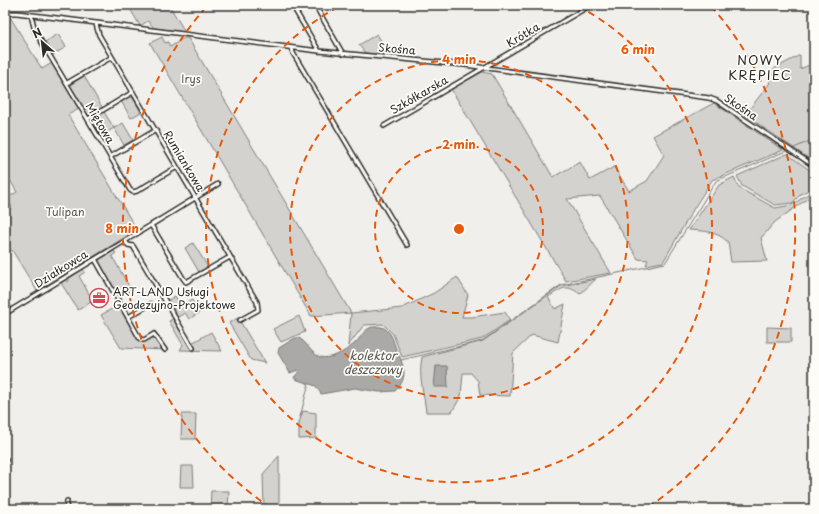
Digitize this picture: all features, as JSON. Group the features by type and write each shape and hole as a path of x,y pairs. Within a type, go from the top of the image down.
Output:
{"street":[{"path":"292,5 319,51"},
{"path":"316,5 342,54"},
{"name":"Krótka","path":"484,68 591,5"},
{"name":"Skośna","path":"5,13 342,54 397,58 484,68 713,99 814,166"},
{"name":"Miętowa","path":"30,15 36,31 128,188 133,192 177,167"},
{"name":"Rumiankowa","path":"96,24 97,31 259,307 258,310 240,320"},
{"path":"292,48 293,53 407,245"},
{"path":"67,83 112,57"},
{"name":"Szkółkarska","path":"384,126 484,68"},
{"path":"88,119 133,92"},
{"path":"110,158 156,130"},
{"path":"218,184 151,225 186,282 230,257"},
{"name":"Działkowca","path":"5,306 8,312 151,225"},
{"path":"125,241 128,245 133,246 193,348"},
{"path":"95,259 140,339 144,340 154,334 165,350"},
{"path":"128,317 152,304"},
{"path":"66,509 67,501"}],"green space":[{"path":"128,5 169,5 185,32 154,28 148,21 140,26"},
{"name":"Tulipan","path":"5,17 10,17 42,69 52,63 79,109 68,115 137,230 37,291 12,250 5,255 5,212 12,207 7,198 17,192 5,172"},
{"path":"58,34 66,47 53,55 45,42"},
{"path":"377,34 389,55 365,53 359,45"},
{"name":"Irys","path":"162,37 165,43 168,42 170,47 184,38 188,38 351,313 311,316 150,43"},
{"path":"800,55 800,69 814,63 814,162 745,115 769,84 774,69"},
{"path":"482,72 492,74 553,177 580,162 590,180 614,167 629,191 647,181 664,155 653,136 714,103 783,150 712,180 663,262 646,265 648,260 638,259 600,196 567,199 611,273 566,281 451,89"},
{"path":"84,76 102,107 88,116 70,85"},
{"path":"129,97 133,98 141,112 131,118 121,101"},
{"path":"104,112 114,128 101,136 91,120"},
{"path":"123,123 133,140 124,145 114,128"},
{"path":"787,154 814,173 814,187 801,194 792,203 775,205 742,186 737,176"},
{"path":"734,177 739,188 775,208 792,205 814,190 814,194 775,222 761,238 767,261 731,262 728,242 724,238 710,232 689,230 719,185"},
{"path":"193,243 208,267 199,272 185,248"},
{"path":"114,251 116,253 112,256 130,288 117,296 97,261"},
{"path":"83,269 85,272 79,276 93,301 78,310 61,283 65,280 67,282 69,281 68,279"},
{"path":"457,277 468,295 462,317 505,312 510,320 482,339 402,357 393,334 383,324 364,325 348,346 351,313 402,308 434,293"},
{"path":"596,279 580,294 571,289 564,288 548,297 555,309 565,304 558,342 532,335 513,353 510,396 480,395 478,381 471,373 463,373 461,396 452,412 426,412 421,378 422,357 483,341 561,286"},
{"path":"175,296 181,306 192,300 199,313 189,319 185,313 176,318 167,301"},
{"path":"119,305 141,341 155,337 164,350 121,348 101,315"},
{"path":"299,316 305,332 281,342 273,329"},
{"path":"175,318 190,344 211,332 222,351 180,350 183,345 169,321"},
{"path":"238,318 265,363 251,360 229,323"},
{"path":"767,327 791,328 791,342 767,342"},
{"path":"303,411 316,413 316,438 299,439 299,423"},
{"path":"182,414 196,414 195,439 181,439"},
{"path":"279,456 279,509 264,509 263,474"},
{"path":"181,466 193,466 194,487 180,487"},
{"path":"211,491 229,491 228,509 210,509"}],"water":[{"name":"kolektor deszczowy","path":"372,327 382,327 390,334 404,369 403,380 395,391 379,392 355,388 321,394 316,386 295,379 294,377 299,372 298,370 290,373 278,353 279,348 295,338 299,338 320,357 324,358 333,356 351,347 366,330"},
{"path":"436,366 447,366 448,387 434,387"}],"waterway":[{"path":"792,149 814,139"},
{"path":"401,360 482,341 561,285 665,263 716,181 786,151"},
{"path":"300,417 309,383"}],"place":[{"name":"ART-LAND Usługi Geodezyjno-Projektowe","path":"99,298"}],"district":[{"name":"NOWY KRĘPIEC","path":"760,68"}]}
